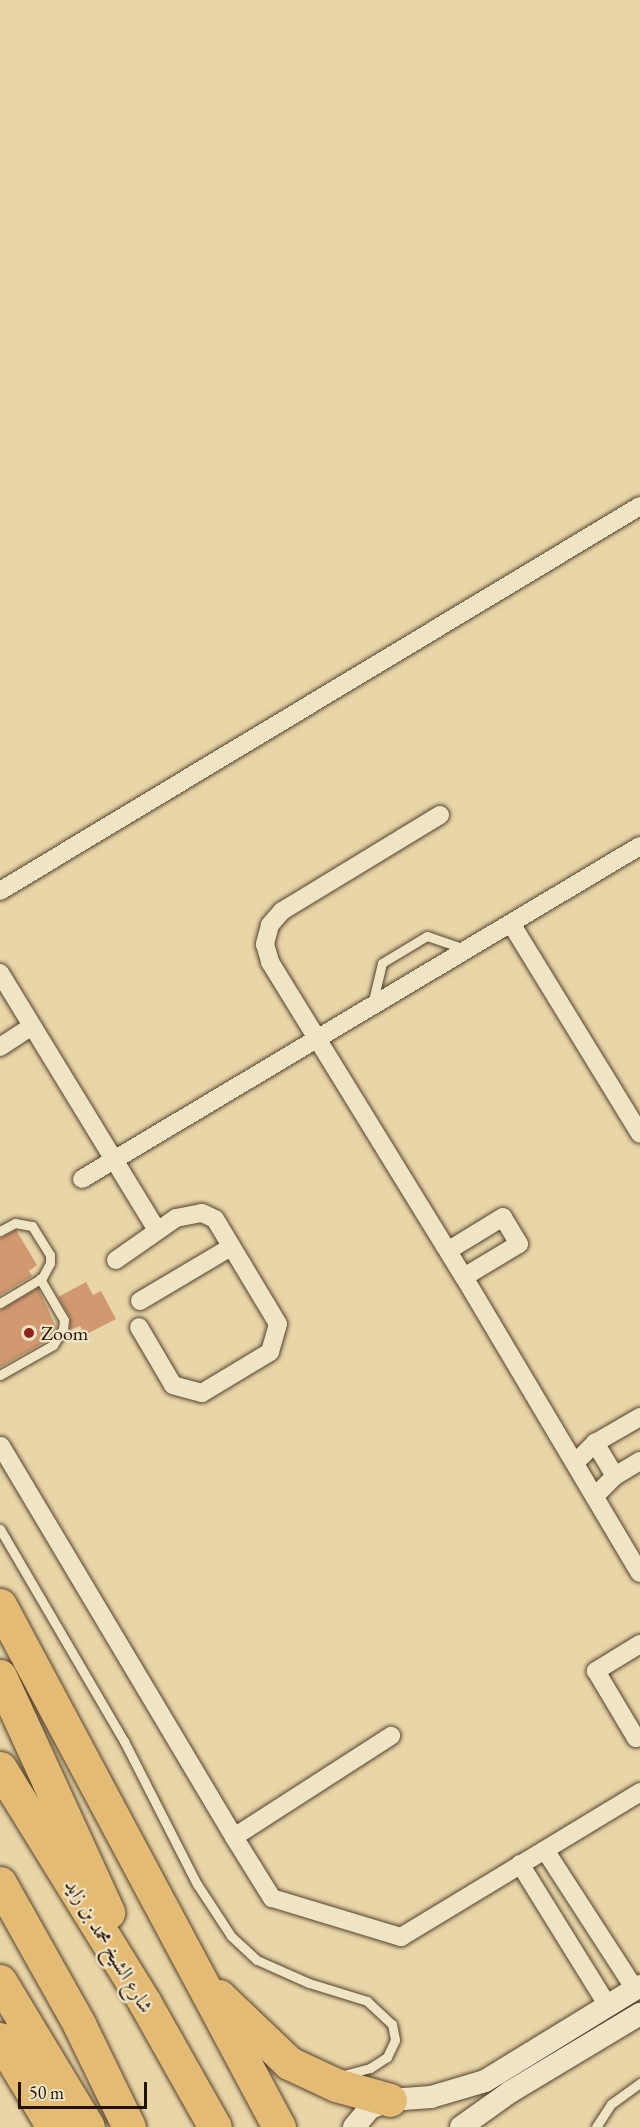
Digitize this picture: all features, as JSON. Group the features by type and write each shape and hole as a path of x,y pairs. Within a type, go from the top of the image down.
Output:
{"highway":[{"path":"0,1605 44,1682 189,1965 279,2127"},
{"path":"0,1676 76,1837 145,2003"},
{"name":"شارع الشيخ محمد بن زايد","path":"0,1768 145,2003 215,2127"},
{"path":"0,1883 79,2025 129,2127"},
{"path":"189,1965 270,2047 289,2063 324,2080 390,2100"},
{"path":"0,1981 88,2127"},
{"path":"0,2039 53,2127"}],"street":[{"path":"0,891 640,506"},
{"path":"440,815 282,911 270,925 265,944 270,962 448,1250 640,1573"},
{"path":"82,1179 512,925 640,846"},
{"path":"512,925 640,1133"},
{"path":"0,973 158,1230"},
{"path":"0,1047 32,1026"},
{"path":"116,1260 176,1218 202,1213 215,1219 278,1324 270,1352 202,1393 172,1385 139,1327"},
{"path":"448,1250 503,1217 519,1244 464,1277"},
{"path":"140,1301 231,1246"},
{"path":"575,1463 596,1443 640,1417"},
{"path":"596,1443 615,1476"},
{"path":"1,1446 272,1898 401,1936 640,1791"},
{"path":"595,1496 615,1476 640,1461"},
{"path":"637,1652 596,1671 636,1738 640,1736"},
{"path":"234,1837 391,1736"},
{"path":"354,2127 370,2108 390,2100 431,2097 485,2081 637,1987 546,1850"},
{"path":"520,1864 608,2006"},
{"path":"461,2127 510,2092 640,2014"}],"lane":[{"path":"371,1007 382,963 427,936 468,950"},
{"path":"0,1232 15,1223 32,1226 50,1255 48,1272 0,1303"},
{"path":"0,1375 53,1345 63,1329 64,1320 40,1279"},
{"path":"0,1529 124,1741 197,1884 231,1936 257,1960 309,1983 367,2001 392,2024 395,2040 387,2057 370,2068 324,2080"},
{"path":"596,2127 611,2104 640,2083"}],"building":[{"path":"16,1230 37,1265 29,1271 32,1276 0,1295 0,1238"},
{"path":"86,1282 93,1295 101,1291 116,1319 85,1335 80,1326 70,1330 70,1317 58,1297"},
{"name":"Zoom","path":"38,1288 56,1327 48,1340 0,1367 0,1310"}],"place":[{"name":"Zoom","path":"29,1333"}]}
